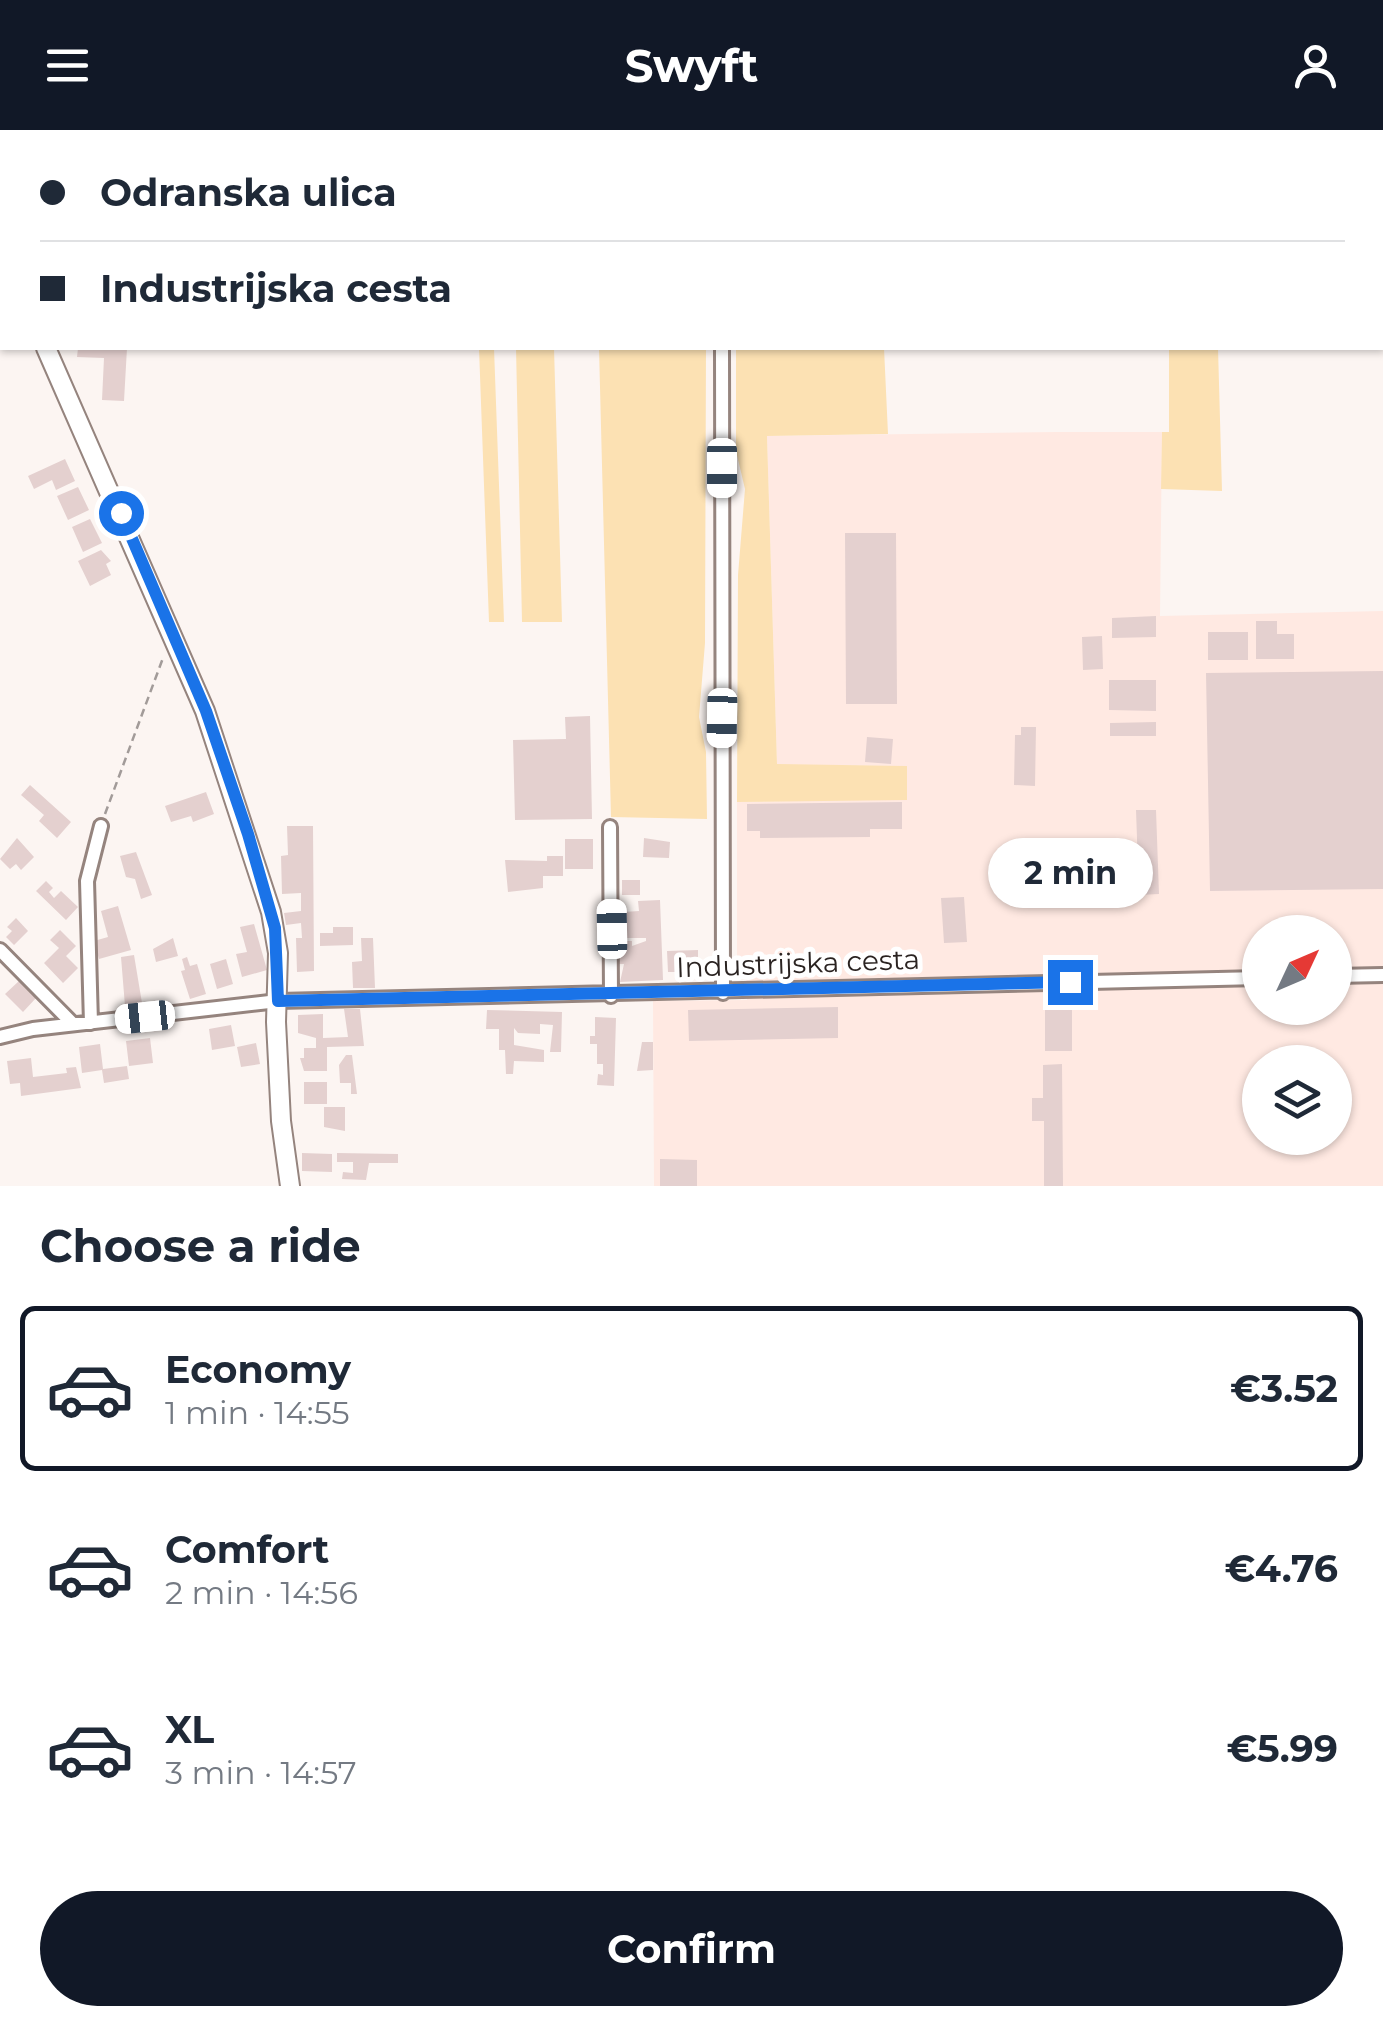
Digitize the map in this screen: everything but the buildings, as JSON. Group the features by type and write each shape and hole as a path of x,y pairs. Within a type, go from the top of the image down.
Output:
{"main road":[{"path":"47,350 174,634 229,775 272,912 278,953 280,1121 290,1186"}],"street":[{"path":"722,350 723,993"},
{"path":"91,1023 87,881 101,826"},
{"path":"610,826 611,996"},
{"path":"0,950 73,1024"},
{"path":"1352,976 1383,975"},
{"name":"Industrijska cesta","path":"0,1038 73,1024 278,1001 1242,979"}],"path":[{"path":"101,826 132,734 174,634"}],"shaded area":[{"path":"479,350 494,350 504,622 489,622"},
{"path":"516,350 554,350 562,622 522,622"},
{"path":"599,350 706,350 705,643 699,717 706,752 707,819 611,817"},
{"path":"736,350 884,350 888,434 767,436 777,764 907,766 907,800 737,802 738,575 745,489 736,451"},
{"path":"1169,350 1218,350 1222,491 1161,489 1162,432 1169,432"},
{"path":"1162,432 1160,616 1383,611 1383,1186 654,1186 653,1001 747,1000 747,981 737,971 737,802 907,799 906,766 777,765 767,436"}],"route":[{"path":"121,513 206,711 248,834 275,928 278,1001 445,1000 1070,982"}]}
